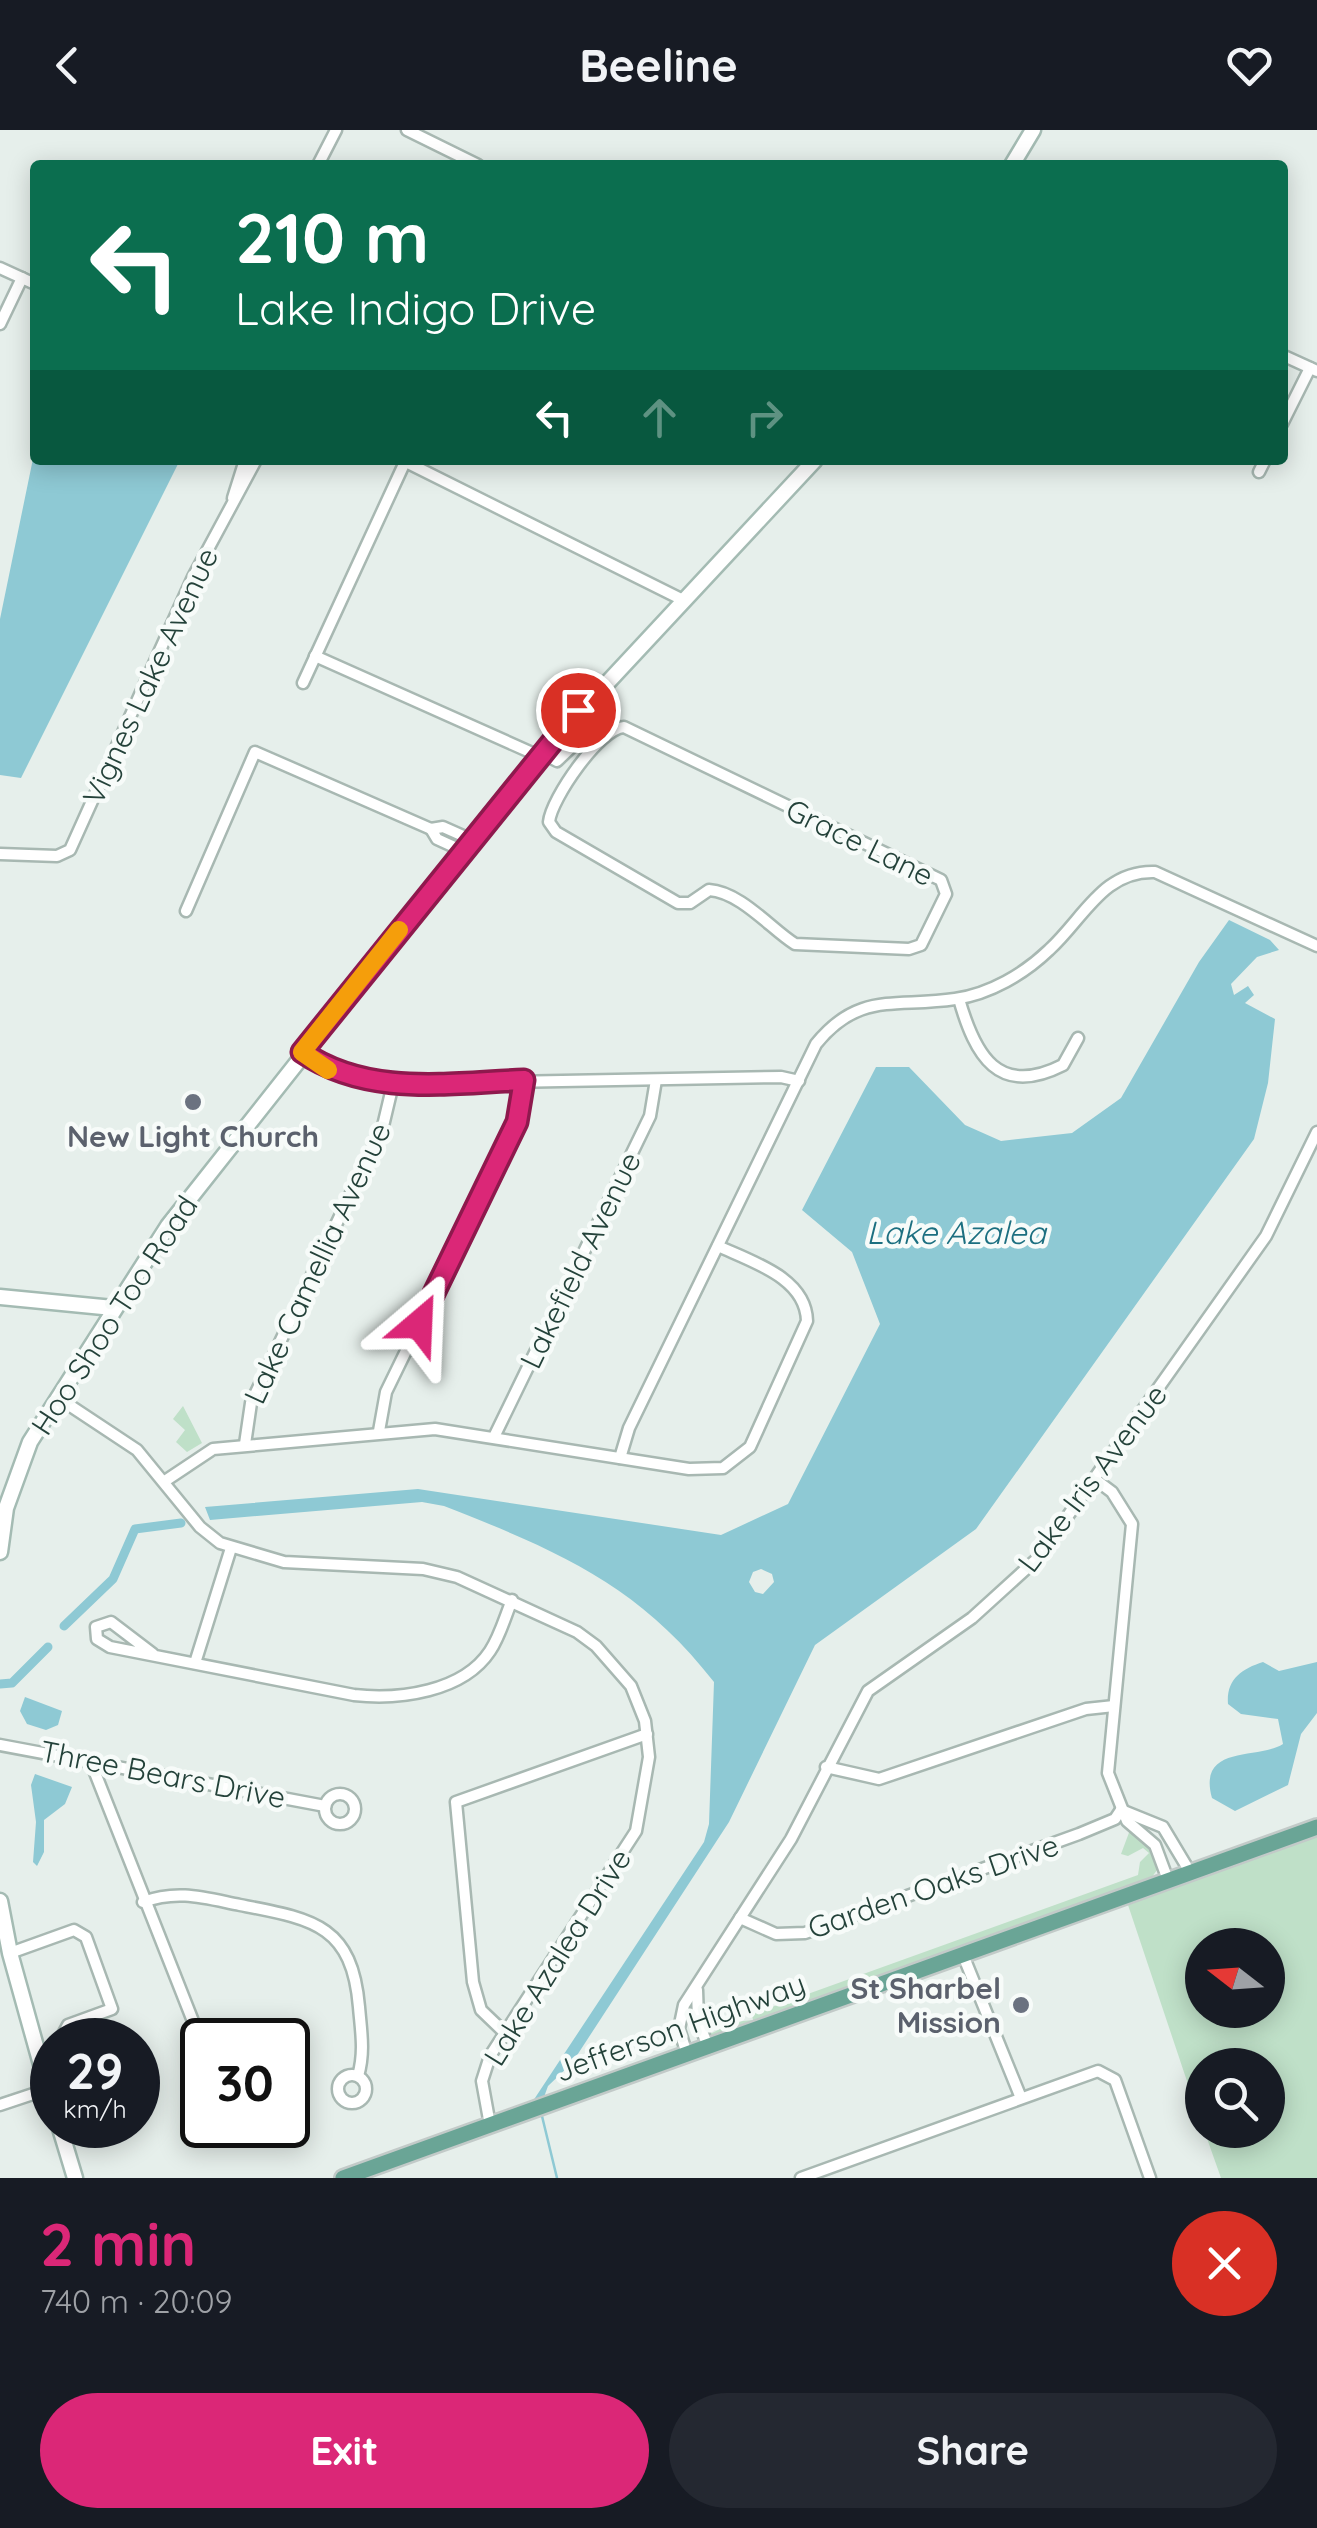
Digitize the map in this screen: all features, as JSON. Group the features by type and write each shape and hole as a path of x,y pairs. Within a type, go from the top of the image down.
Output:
{"main road":[{"name":"Jefferson Highway","path":"344,2178 370,2173 490,2125 1317,1826"}],"street":[{"path":"321,160 336,130"},
{"path":"408,130 468,160"},
{"path":"1015,160 1032,130"},
{"path":"0,268 30,282"},
{"path":"0,324 22,278"},
{"path":"1288,358 1314,369 1288,414"},
{"name":"Vignes Lake Avenue","path":"233,499 243,465"},
{"name":"Vignes Lake Avenue","path":"0,854 66,854 233,499 253,465"},
{"path":"303,684 401,465"},
{"path":"411,465 681,599"},
{"name":"Hoo Shoo Too Road","path":"0,1552 15,1478 56,1397 168,1226 540,754 809,465"},
{"path":"1259,472 1262,465"},
{"path":"316,656 557,761 578,740"},
{"name":"Grace Lane","path":"624,727 941,880 946,894 923,942 909,949 800,944 718,891 705,892 686,904 675,902 551,826 552,808 591,751 610,730 624,727"},
{"path":"564,728 591,751"},
{"path":"186,911 254,752 431,829 443,828 466,845"},
{"path":"620,1458 630,1428 816,1044 846,1013 865,1006 959,999 1026,970 1107,888 1130,872 1155,872 1317,946"},
{"path":"959,999 980,1054 996,1070 1020,1078 1046,1074 1062,1064 1078,1038"},
{"path":"302,1052 330,1072 359,1081 393,1084 524,1080 799,1081"},
{"path":"378,1431 386,1392 517,1122 524,1080"},
{"name":"Lakefield Avenue","path":"494,1437 650,1116 656,1080"},
{"name":"Lake Camellia Avenue","path":"244,1444 251,1402 383,1126 393,1084"},
{"name":"Lake Iris Avenue","path":"687,2054 679,2021 791,1839 868,1692 972,1618 1038,1558 1266,1236 1317,1132"},
{"path":"165,1481 198,1456 244,1444 378,1431 435,1429 710,1471 738,1460 750,1448 802,1337 806,1304 798,1290 718,1246"},
{"path":"0,1296 114,1308"},
{"name":"Lake Azalea Drive","path":"56,1397 117,1434 165,1481 200,1527 232,1548 284,1562 423,1569 457,1577 563,1624 606,1655 636,1696 647,1734 647,1782 636,1831 504,2032 482,2080 490,2125"},
{"path":"1096,1480 1112,1492 1132,1524 1108,1774 1122,1810 1155,1846 1168,1880"},
{"path":"195,1663 232,1548"},
{"path":"153,1654 112,1622 96,1627 97,1639 105,1646 354,1695 417,1692 456,1679 478,1665 496,1639 512,1600"},
{"path":"826,1767 879,1779 1070,1714 1114,1706"},
{"path":"504,2032 481,2010 473,1982 456,1802 647,1734"},
{"name":"Three Bears Drive","path":"0,1745 325,1806"},
{"path":"90,1760 191,2018"},
{"path":"1122,1810 1163,1827 1190,1872"},
{"name":"Garden Oaks Drive","path":"740,1918 776,1934 805,1933 1080,1834 1115,1819 1122,1810"},
{"path":"143,1902 178,1892 300,1917 336,1938 357,1977 364,2057 358,2076"},
{"path":"0,1901 5,1944 30,2028"},
{"path":"5,1944 74,1930 86,1937 112,2009 87,2018"},
{"path":"963,1954 1021,2098"},
{"path":"698,1986 695,2007 708,2046"},
{"path":"801,2178 1098,2071 1115,2080 1150,2178"},
{"path":"0,2105 30,2100"},
{"path":"65,2148 75,2178"}],"green space":[{"path":"183,1406 202,1443 187,1452 176,1442 185,1430 173,1419"},
{"path":"1130,1830 1150,1846 1160,1866 1149,1881 719,2038 708,2034 706,2029 712,2033 734,2022 753,2020 752,2014 1138,1875 1140,1862 1149,1853 1143,1848 1128,1856 1121,1854"},
{"path":"1317,1834 1317,2178 1221,2178 1210,2148 1285,2148 1285,2048 1185,2048 1185,2075 1128,1905"}],"water":[{"path":"32,465 178,465 21,778 0,775 0,619"},
{"name":"Lake Azalea","path":"1229,920 1270,940 1279,950 1257,957 1231,984 1234,995 1248,986 1254,995 1245,1003 1275,1019 1268,1083 1254,1139 976,1529 815,1645 729,1822 572,2063 548,2086 544,2097 533,2101 704,1842 709,1824 714,1682 656,1619 625,1595 559,1555 444,1506 422,1502 210,1520 205,1507 418,1489 721,1535 788,1504 880,1324 852,1252 802,1210 876,1067 909,1067 965,1125 1001,1141 1072,1133 1121,1098 1199,962","holes":["761,1569 772,1574 774,1582 763,1594 755,1592 749,1582 753,1572"]},
{"path":"1263,1662 1279,1671 1317,1662 1317,1713 1301,1734 1288,1785 1235,1811 1212,1798 1213,1769 1232,1757 1283,1744 1278,1719 1241,1714 1228,1704 1236,1677"},
{"path":"25,1697 62,1711 58,1725 46,1730 27,1724 20,1711"},
{"path":"35,1774 72,1787 65,1804 44,1820 44,1852 37,1866 33,1862 36,1822 31,1785"}],"waterway":[{"path":"64,1626 113,1579 135,1529 181,1523"},
{"path":"0,1684 12,1683 48,1647"},
{"path":"541,2112 557,2178"}],"slow traffic":[{"path":"328,1070 302,1052 399,930"}],"place":[{"name":"New Light Church","path":"193,1102"},
{"name":"St Sharbel Mission","path":"1021,2005"}],"route":[{"path":"419,1324 517,1122 524,1080 393,1084 359,1081 330,1072 302,1052 490,814 578,710"}]}
